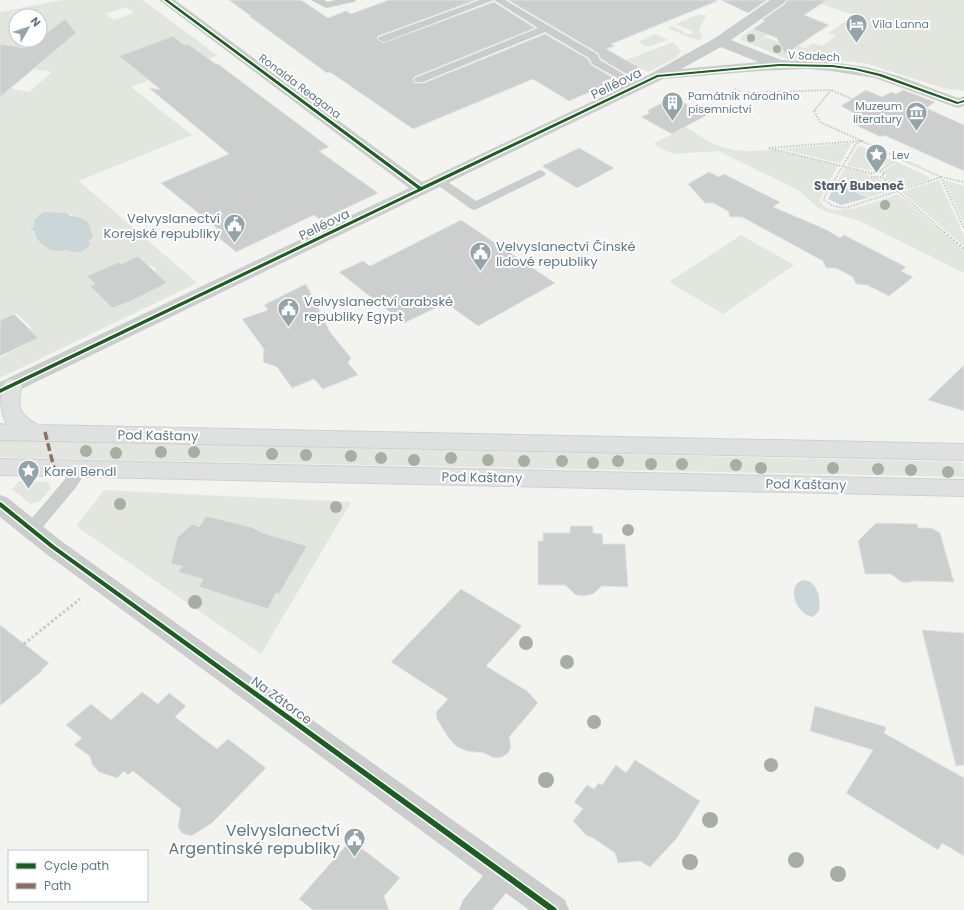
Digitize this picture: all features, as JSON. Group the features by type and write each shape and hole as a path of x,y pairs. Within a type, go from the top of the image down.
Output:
{"main road":[{"path":"6,388 10,412 15,420 23,427 33,432"},
{"name":"Pod Kaštany","path":"0,432 964,452"},
{"name":"Pod Kaštany","path":"0,467 964,488"}],"street":[{"name":"Ronalda Reagana","path":"166,0 430,185"},
{"name":"Pelléova","path":"6,388 657,76 720,41 779,0"},
{"name":"V Sadech","path":"720,41 779,65"},
{"name":"V Sadech","path":"657,76 779,65 832,66 855,69 898,80 962,103"},
{"name":"Na Zátorce","path":"0,504 53,547 554,910"},
{"path":"474,910 503,873"}],"lane":[{"path":"316,0 326,6 351,0"},
{"path":"383,39 489,0"},
{"path":"498,0 593,56 596,62 637,86"},
{"path":"419,80 546,28"},
{"path":"430,185 475,206 540,174"},
{"path":"32,529 72,482 80,469"}],"path":[{"path":"702,72 711,79 743,93 831,90 852,99"},
{"path":"831,90 814,111 820,122 941,177 964,182"},
{"path":"863,141 856,144 825,196 824,200 830,205 845,208 941,177"},
{"path":"863,141 768,148 871,173 880,171 900,158"},
{"path":"880,171 884,175 882,177"},
{"path":"871,173 872,177 882,177 964,249"},
{"path":"941,177 964,228"},
{"path":"20,647 80,598"}],"shaded area":[{"path":"62,0 143,0 218,56 204,60 199,52 188,44 184,45 173,36 160,41 161,42 149,80 131,87 192,135 79,181 197,283 0,378 0,358 38,338 29,329 31,327 16,313 0,320 0,86 29,92 52,72 34,69 54,52 23,48 48,48 48,8 21,8","holes":["126,7 134,13 114,20 106,14","51,212 77,216 90,231 84,250 75,252 65,250 55,251 42,244 35,232 35,220 37,216","138,256 148,265 156,269 155,272 167,282 129,302 112,308 90,287 95,284 88,276"]},
{"name":"Vila Lanna","path":"827,0 964,0 964,91 943,88 868,64 837,60 787,59 741,40 742,36 753,29 768,34 765,37 779,42 783,40 805,48 813,43 822,46 836,36 828,33 854,15 821,4"},
{"path":"8,10 8,46 0,45 0,12"},
{"path":"697,15 707,15 699,29 702,38 700,40 690,38 668,28 672,26 683,31 685,34 692,34 692,31 676,24"},
{"path":"655,34 668,40 648,47 638,42"},
{"path":"673,42 681,51 676,58 648,72 626,60"},
{"path":"686,127 713,144 733,150 775,150 838,165 820,199 824,206 832,209 843,210 855,208 898,194 964,251 964,273 857,220 827,212 817,207 800,191 718,151 673,154 653,144"},
{"path":"852,143 840,163 781,149"},
{"path":"858,146 893,161 876,169 847,165"},
{"path":"897,162 929,177 930,179 897,189 885,178 887,175 884,171"},
{"path":"846,167 867,173 871,177 881,179 894,190 867,198 836,183"},
{"path":"939,180 964,236 964,246 902,192"},
{"path":"944,180 964,186 964,223"},
{"path":"836,183 867,198 841,205 828,199"},
{"path":"44,212 67,213 70,216 84,219 88,223 93,235 92,238 88,240 90,243 84,250 79,252 49,249 37,239 35,232 31,229 34,227 36,218"},
{"path":"741,235 794,265 723,314 669,282"},
{"path":"0,440 963,462 964,477 22,458 0,457"},
{"path":"19,481 48,482 51,488 40,501 31,504 12,489"},
{"path":"104,490 351,502 261,654 76,526","holes":["206,516 251,527 257,530 256,531 307,546 279,594 276,593 268,609 199,587 207,573 174,564 182,553 174,551 177,538 192,524 199,527"]},
{"path":"803,580 808,581 815,587 819,596 819,611 813,617 801,611 795,599 795,587"}],"building":[{"path":"229,0 301,0 328,18 346,11 351,14 389,0 476,0 378,36 377,39 383,43 494,2 535,28 414,77 414,83 424,83 545,34 588,59 591,65 617,80 569,101 533,79 413,129 330,72 327,73"},
{"path":"508,0 717,1 611,44 615,46 606,49 642,69 628,75 601,59 598,53"},
{"path":"721,0 767,0 748,13"},
{"path":"787,0 827,0 804,15 829,25 785,54 777,38 753,29 765,21 762,20 785,4"},
{"path":"65,19 76,33 0,97 0,44 8,45 8,48 48,48 48,32"},
{"path":"173,36 184,45 188,44 218,64 329,147 319,151 378,193 321,220 314,215 236,252 213,233 218,229 161,183 229,154 149,88 161,90 119,56"},
{"name":"Muzeum literatury","path":"866,90 882,97 891,92 896,94 903,90 935,102 926,108 964,125 964,171 886,136 879,136 857,126 867,120 841,106"},
{"name":"Památník národního písemnictví","path":"673,97 707,115 672,134 641,117 650,113 647,111"},
{"path":"579,148 614,168 577,188 542,166"},
{"path":"709,172 719,177 724,174 780,202 773,207 827,230 840,238 844,235 906,267 901,271 913,277 889,296 867,285 856,284 853,277 836,268 826,268 823,261 742,217 730,217 728,211 713,203 705,203 688,184"},
{"name":"Velvyslanectví Čínské lidové republiky","path":"461,220 555,283 478,326 446,303 404,323 339,272 363,261 370,266"},
{"path":"138,256 167,283 129,302 112,308 90,286 95,284 87,276 119,262 121,264"},
{"name":"Velvyslanectví arabské republiky Egypt","path":"306,284 330,332 351,358 348,363 358,375 323,389 314,379 292,388 277,367 263,362 264,349 242,319 268,310 264,305"},
{"path":"14,314 38,338 0,356 0,320"},
{"path":"964,365 964,411 928,400"},
{"path":"206,516 251,527 263,533 307,546 279,594 276,593 268,609 199,587 203,579 178,572 182,566 171,564 177,538 192,524 199,527"},
{"path":"876,523 917,524 918,528 932,528 940,533 954,582 914,581 906,583 900,581 891,574 865,574 858,541"},
{"path":"570,526 593,526 593,533 602,534 603,544 625,544 628,587 602,586 593,594 583,596 576,595 565,585 538,585 538,541 543,541 543,533 570,533"},
{"path":"461,589 522,626 486,666 527,691 538,703 509,737 511,747 508,753 502,757 494,758 484,753 467,751 456,746 448,737 437,719 436,712 448,699 391,662"},
{"path":"0,625 49,663 41,670 42,671 0,706"},
{"path":"922,630 964,633 964,765 956,766"},
{"path":"142,692 158,704 169,693 186,706 175,717 217,749 228,739 266,768 212,823 191,836 182,833 178,827 181,809 133,771 128,775 124,771 117,778 99,772 92,764 90,756 74,745 82,738 66,725 91,704 111,720"},
{"path":"815,706 886,727 884,733 964,778 964,856 942,843 938,850 846,793 873,750 810,731"},
{"path":"635,760 700,801 677,838 650,867 640,861 618,863 615,853 595,839 586,835 573,821 583,809 574,802 587,785 594,789 599,783 602,785 616,765 626,773"},
{"name":"Velvyslanectví Argentinské republiky","path":"351,840 400,878 384,896 389,910 313,910 299,899"}],"marked path":[{"path":"45,432 54,468"}],"cycle path":[{"path":"166,0 421,189"},
{"path":"0,391 657,76 779,65 832,66 855,69 880,75 958,103 964,101"},
{"path":"0,504 53,547 554,910"}],"place":[{"name":"Vila Lanna","path":"856,44"},
{"name":"Památník národního písemnictví","path":"672,122"},
{"name":"Muzeum literatury","path":"917,132"},
{"name":"Lev","path":"876,174"},
{"name":"Velvyslanectví Korejské republiky","path":"235,244"},
{"name":"Velvyslanectví Čínské lidové republiky","path":"480,272"},
{"name":"Velvyslanectví arabské republiky Egypt","path":"289,328"},
{"name":"Karel Bendl","path":"28,490"},
{"name":"Velvyslanectví Argentinské republiky","path":"355,858"}],"district":[{"name":"Starý Bubeneč","path":"859,186"}]}
